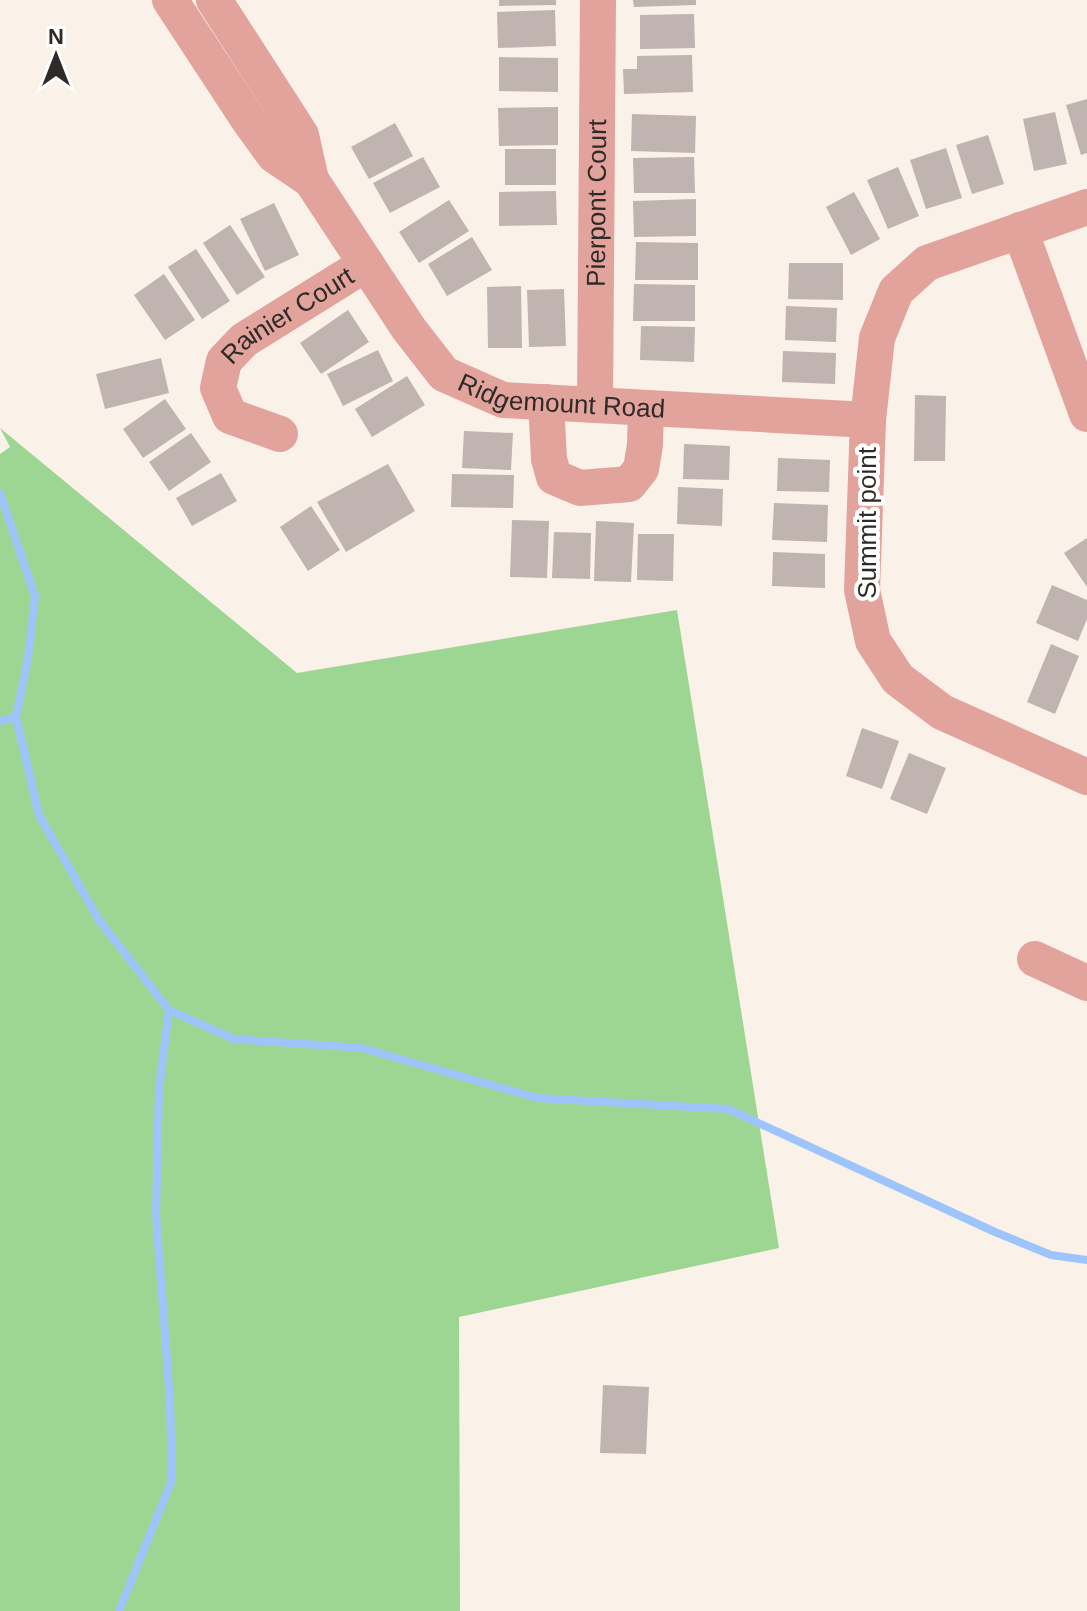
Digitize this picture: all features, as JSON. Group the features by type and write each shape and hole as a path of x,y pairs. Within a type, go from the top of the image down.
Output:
{"street":[{"name":"Ridgemount Road","path":"170,0 274,155 311,180"},
{"name":"Ridgemount Road","path":"214,0 301,135 311,180 409,329 444,374 503,400 868,420"},
{"name":"Pierpont Court","path":"595,405 598,0"},
{"name":"Summit point","path":"1086,775 942,712 898,679 873,641 862,590 868,420 877,338 896,291 927,263 1087,207"},
{"path":"1020,230 1087,414"},
{"name":"Rainier Court","path":"280,434 230,416 218,388 224,361 244,340 366,264"},
{"path":"546,402 549,459 554,477 580,488 629,484 641,469 646,408"},
{"path":"1035,959 1087,983"}],"green space":[{"path":"0,428 297,673 677,610 779,1248 459,1317 460,1611 0,1611 0,454 10,447"}],"building":[{"path":"499,0 556,0 556,5 499,6"},
{"path":"633,0 696,0 696,5 634,7"},
{"path":"555,10 556,46 498,48 497,12"},
{"path":"694,14 695,48 640,49 640,15"},
{"path":"692,55 693,92 624,94 623,69 637,69 637,56"},
{"path":"499,57 558,58 558,92 499,91"},
{"path":"1087,99 1087,153 1081,155 1066,105"},
{"path":"558,107 558,145 499,146 498,108"},
{"path":"1055,112 1067,164 1034,171 1023,119"},
{"path":"632,114 696,116 695,153 631,151"},
{"path":"395,123 413,156 369,179 351,147"},
{"path":"988,135 1004,184 972,194 956,145"},
{"path":"946,148 962,198 926,209 910,160"},
{"path":"505,149 556,149 556,185 505,185"},
{"path":"423,157 440,187 390,213 373,183"},
{"path":"694,157 695,193 634,193 633,158"},
{"path":"898,167 919,216 888,229 867,180"},
{"path":"556,191 557,225 499,226 499,192"},
{"path":"854,192 880,239 851,255 826,207"},
{"path":"696,199 696,236 634,237 633,201"},
{"path":"449,200 469,231 419,263 399,232"},
{"path":"274,203 299,255 265,271 240,219"},
{"path":"230,225 265,277 237,295 203,243"},
{"path":"472,237 492,270 447,296 428,264"},
{"path":"636,242 698,243 698,280 635,280"},
{"path":"196,249 230,301 202,319 168,267"},
{"path":"789,263 843,263 843,300 788,299"},
{"path":"164,274 195,320 165,340 134,295"},
{"path":"634,284 695,285 695,321 633,321"},
{"path":"521,286 522,348 488,348 487,287"},
{"path":"564,289 566,346 529,347 527,290"},
{"path":"786,306 837,308 836,342 785,340"},
{"path":"348,310 369,342 321,374 300,343"},
{"path":"641,326 695,327 694,362 640,360"},
{"path":"378,350 393,381 343,406 327,374"},
{"path":"783,351 836,353 835,384 782,382"},
{"path":"161,358 169,393 105,409 96,374"},
{"path":"407,376 425,405 372,437 355,409"},
{"path":"915,395 946,396 945,461 914,461"},
{"path":"165,399 186,429 143,458 123,429"},
{"path":"464,431 513,433 511,470 462,468"},
{"path":"191,433 211,462 169,491 149,462"},
{"path":"684,444 730,446 729,480 683,479"},
{"path":"778,458 830,460 829,492 777,491"},
{"path":"388,464 415,511 346,552 317,502"},
{"path":"221,473 237,501 192,526 176,498"},
{"path":"452,474 514,475 513,508 451,507"},
{"path":"678,487 723,489 722,526 677,524"},
{"path":"774,503 828,505 827,542 772,540"},
{"path":"311,506 340,550 308,571 280,527"},
{"path":"512,520 549,521 547,578 510,577"},
{"path":"596,521 634,523 631,582 594,581"},
{"path":"554,532 591,533 590,579 552,578"},
{"path":"638,534 674,534 673,581 637,580"},
{"path":"1087,538 1087,587 1064,553"},
{"path":"773,552 825,554 825,588 772,586"},
{"path":"1052,585 1087,600 1087,619 1078,641 1036,623"},
{"path":"1051,644 1079,656 1055,714 1027,702"},
{"path":"862,728 899,741 882,789 846,776"},
{"path":"909,753 946,768 927,814 890,799"},
{"path":"603,1385 649,1387 646,1454 600,1453"}],"waterway":[{"path":"0,493 35,596 28,658 16,717 39,815 99,920 169,1010 234,1039 362,1048 537,1098 728,1109 995,1232 1051,1255 1087,1260"},
{"path":"0,721 16,717"},
{"path":"119,1611 172,1480 170,1401 156,1214 159,1089 169,1010"}]}
